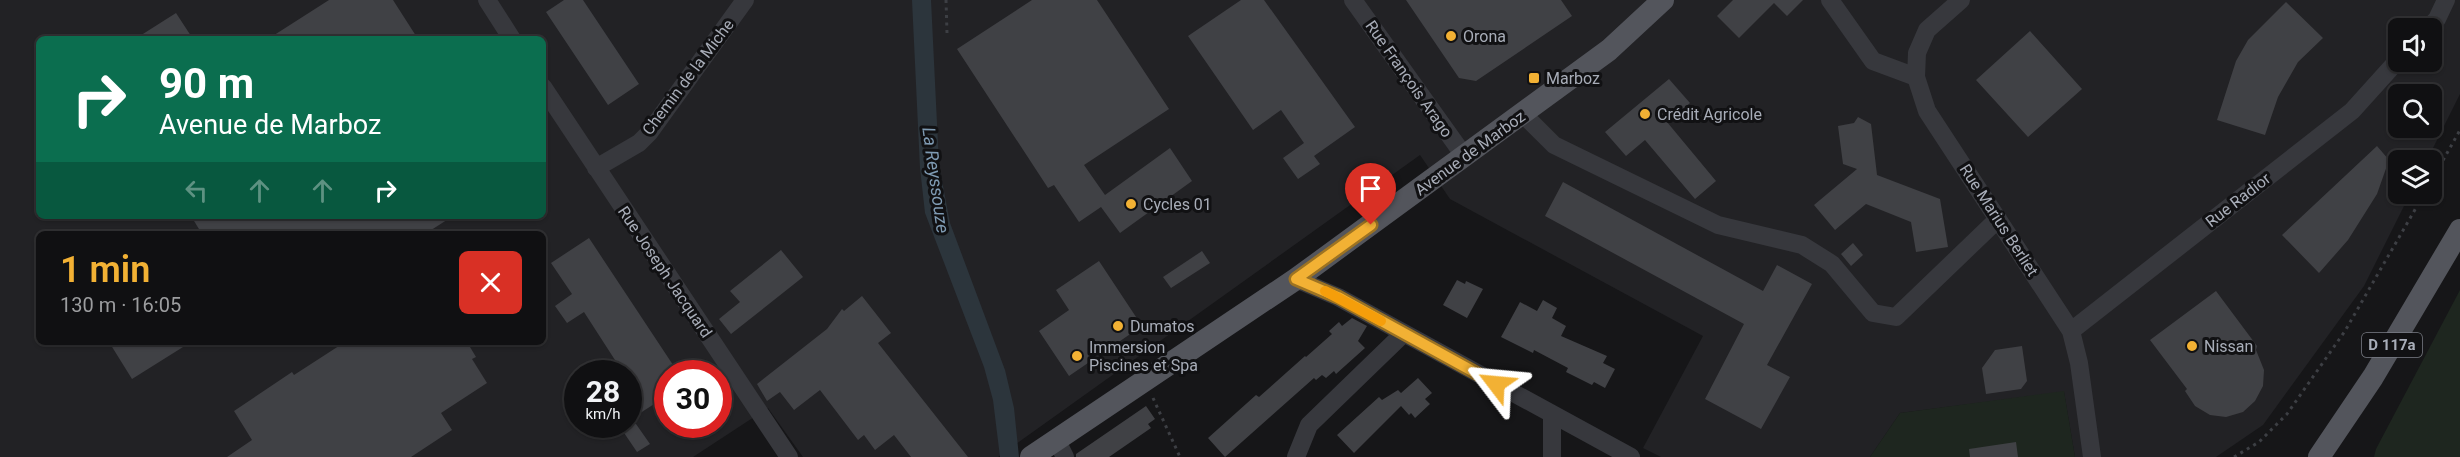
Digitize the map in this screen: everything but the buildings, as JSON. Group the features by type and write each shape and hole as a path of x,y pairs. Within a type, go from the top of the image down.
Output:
{"main road":[{"name":"Avenue de Marboz","path":"1031,457 1061,448 1144,380 1296,279 1465,157 1609,50 1663,0"},
{"name":"D 117a","path":"2319,457 2373,376 2460,230"}],"street":[{"path":"487,0 510,36"},
{"name":"Chemin de la Miche","path":"596,168 639,143 649,133 745,0"},
{"name":"Rue François Arago","path":"1353,0 1465,157"},
{"path":"1830,0 1873,61 1916,76"},
{"name":"Rue Marius Berliet","path":"1961,0 1927,30 1917,53 1916,76 1927,111 2071,331 2079,363 2092,457"},
{"path":"2437,18 2446,0"},
{"name":"Rue Radior","path":"2071,331 2352,111 2388,71"},
{"name":"Rue Joseph Jacquard","path":"546,92 789,457"},
{"path":"1523,114 1554,145 1718,225 1803,245 1832,264 1873,313 1896,317 1998,219"},
{"path":"1296,279 1338,297 1631,457"},
{"path":"1296,457 1309,425 1404,333"},
{"path":"1552,414 1552,457"}],"path":[{"path":"946,0 947,33"},
{"path":"2442,162 2460,130"},
{"path":"2234,457 2259,442 2287,414 2345,331 2418,204"},
{"path":"1144,380 1180,457"}],"shaded area":[{"path":"0,0 2460,0 2460,94 2442,130 2442,84 2388,84 2388,138 2438,138 2432,150 2388,150 2388,204 2405,204 2364,286 2263,425 2216,457 2075,457 2064,392 1900,413 1870,457 1661,457 1643,448 1703,336 1450,199 1420,155 998,457 803,457 768,408 732,432 732,360 654,360 654,438 722,438 693,457 0,457"},
{"path":"2460,290 2460,457 2374,457 2376,449"},
{"path":"2064,391 2075,457 1870,457 1900,413"}],"water":[{"name":"La Reyssouze","path":"912,0 931,0 939,165 950,223 1005,370 1014,408 1019,457 1000,457 993,400 984,367 925,213 920,168"}],"slow traffic":[{"path":"1325,291 1381,321"}],"place":[{"name":"Orona","path":"1451,36"},
{"name":"Marboz","path":"1534,78"},
{"name":"Crédit Agricole","path":"1645,114"},
{"name":"Cycles 01","path":"1131,204"},
{"name":"Dumatos","path":"1118,326"},
{"name":"Nissan","path":"2192,346"},
{"name":"Immersion Piscines et Spa","path":"1077,356"}],"route":[{"path":"1371,225 1296,279 1338,297 1496,384"}]}
